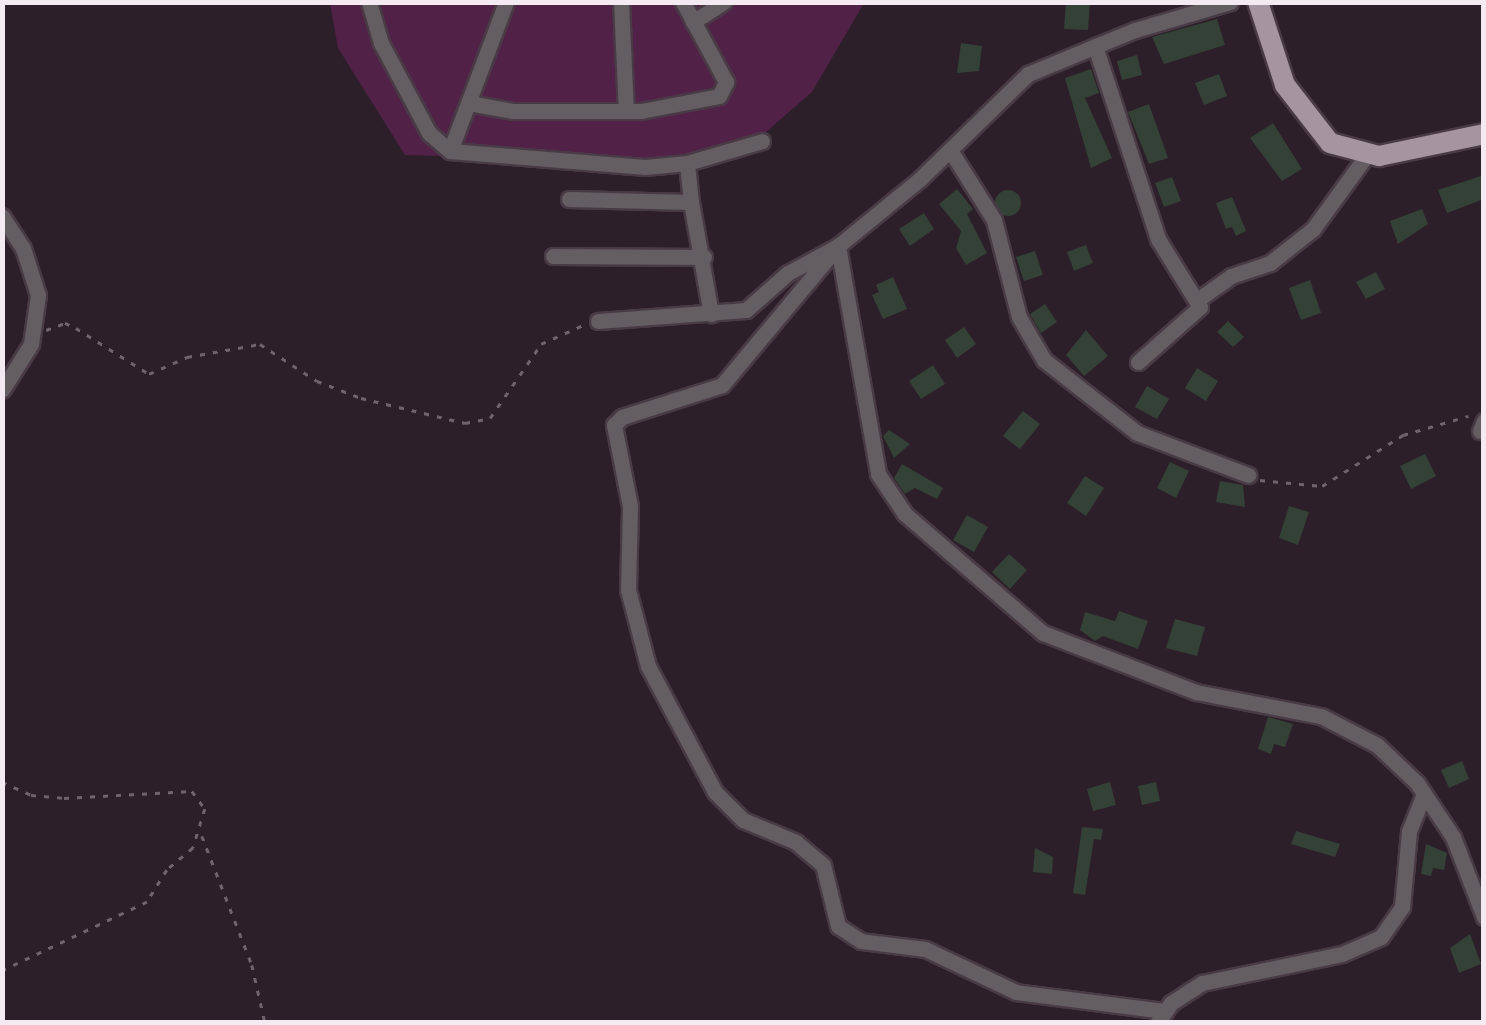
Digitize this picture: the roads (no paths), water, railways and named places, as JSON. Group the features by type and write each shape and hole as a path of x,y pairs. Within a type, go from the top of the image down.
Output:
{"main road":[{"path":"1258,2 1297,108 1330,144 1366,156 1484,134"}],"street":[{"path":"370,2 381,43 429,133 450,151 644,168 687,163 762,141"},
{"path":"450,151 506,2"},
{"path":"620,2 626,111"},
{"path":"469,103 513,111 626,111 672,109 726,92 683,2"},
{"path":"693,22 724,2"},
{"path":"1230,2 1095,46 1028,74 950,150 838,246 722,384 622,417 614,425 630,506 628,590 648,666 715,792 743,820 796,842 823,864 832,916 849,937 924,949 1016,992 1161,1017 1202,983 1342,954 1380,936 1402,907 1409,831 1424,794"},
{"path":"1095,46 1158,239 1200,307 1138,362"},
{"path":"950,150 994,220 1019,317 1044,360 1138,433 1248,476"},
{"path":"1196,301 1230,276 1270,263 1313,229 1366,156"},
{"path":"687,163 711,314"},
{"path":"569,198 691,202"},
{"path":"2,216 24,248 38,295 30,344 2,390"},
{"path":"598,320 746,310 788,273 838,246"},
{"path":"838,246 878,474 926,534 1043,633 1196,692 1286,706 1352,729 1400,764 1424,794 1462,853 1484,918"},
{"path":"553,256 704,258"}]}
